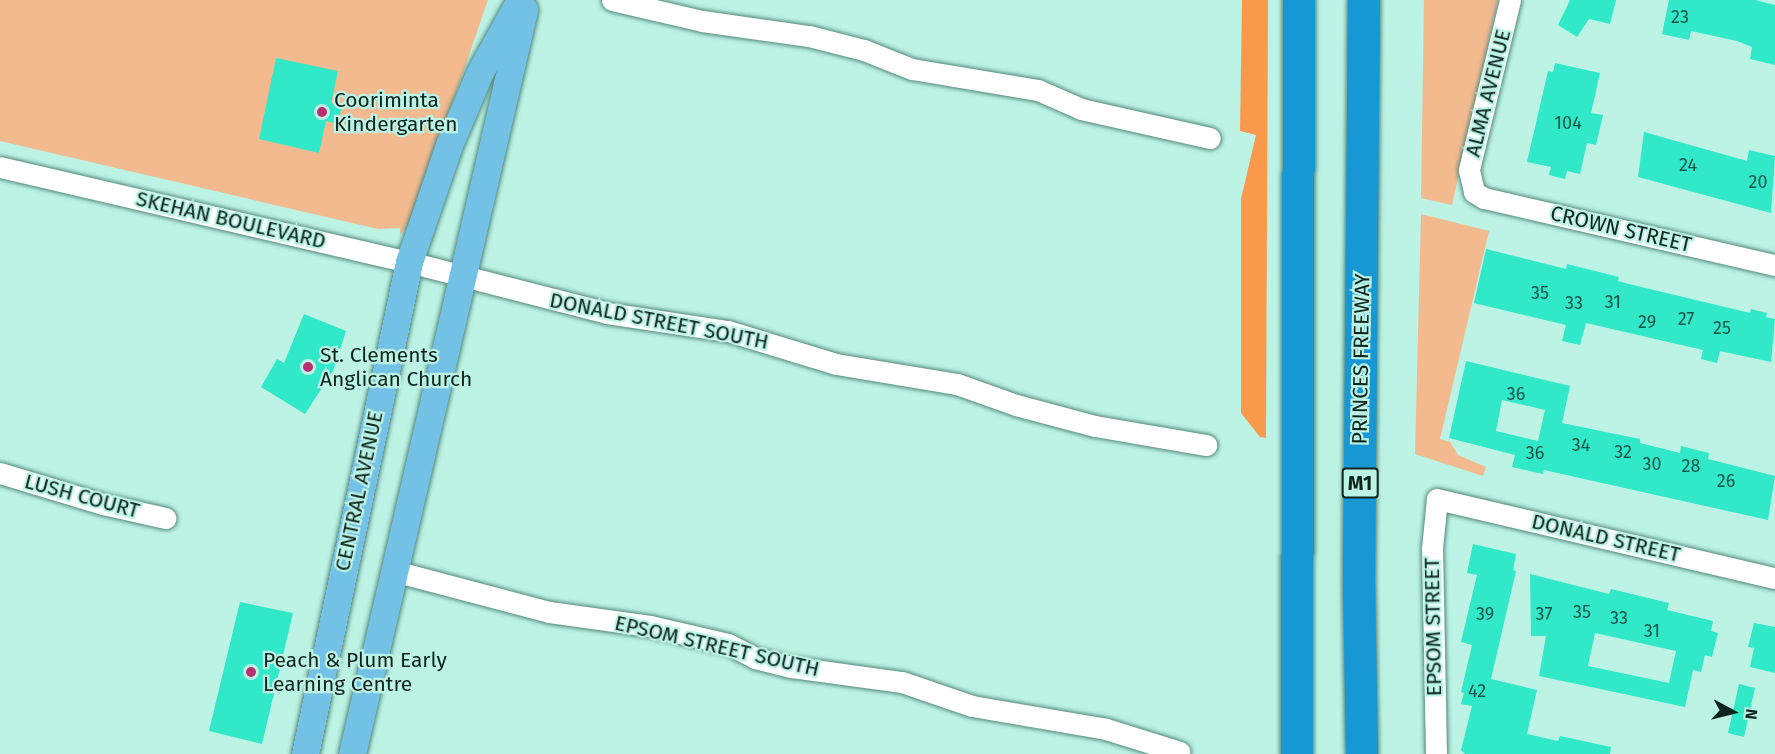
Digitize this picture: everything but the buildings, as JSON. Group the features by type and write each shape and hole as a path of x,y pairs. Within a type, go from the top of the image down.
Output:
{"highway":[{"path":"1297,754 1299,0"},
{"name":"PRINCES FREEWAY","path":"1362,754 1359,580 1364,0"},
{"path":"1359,580 1376,754"}],"main road":[{"name":"CENTRAL AVENUE","path":"305,754 409,262 453,135 480,72 520,0"},
{"path":"352,754 527,0"}],"street":[{"path":"612,0 702,21 809,36 864,50 912,69 1038,90 1082,109 1210,138"},
{"name":"ALMA AVENUE","path":"1470,187 1469,170 1510,0"},
{"name":"SKEHAN BOULEVARD","path":"0,167 462,275"},
{"name":"CROWN STREET","path":"1470,187 1484,198 1775,265"},
{"name":"DONALD STREET SOUTH","path":"462,275 608,313 750,336 846,366 957,384 1016,405 1095,426 1206,445"},
{"name":"LUSH COURT","path":"0,473 103,504 165,518"},
{"name":"DONALD STREET","path":"1437,499 1775,578"},
{"name":"EPSOM STREET","path":"1436,754 1432,548 1437,499"},
{"name":"EPSOM STREET SOUTH","path":"394,571 549,612 650,626 728,644 755,658 792,667 902,682 972,706 1106,729 1180,752"}],"shaded area":[{"path":"0,0 488,0 411,223 400,234 400,228 378,229 0,141"},
{"path":"1242,0 1268,0 1266,438 1260,437 1241,413 1241,199 1256,135 1240,131"},
{"path":"1424,0 1498,0 1452,205 1421,198"},
{"path":"1421,214 1489,231 1440,439 1450,442 1458,455 1486,467 1483,476 1415,454"}],"place":[{"name":"Cooriminta Kindergarten","path":"322,112"},
{"name":"St. Clements Anglican Church","path":"308,367"},
{"name":"Peach & Plum Early Learning Centre","path":"251,672"}]}
